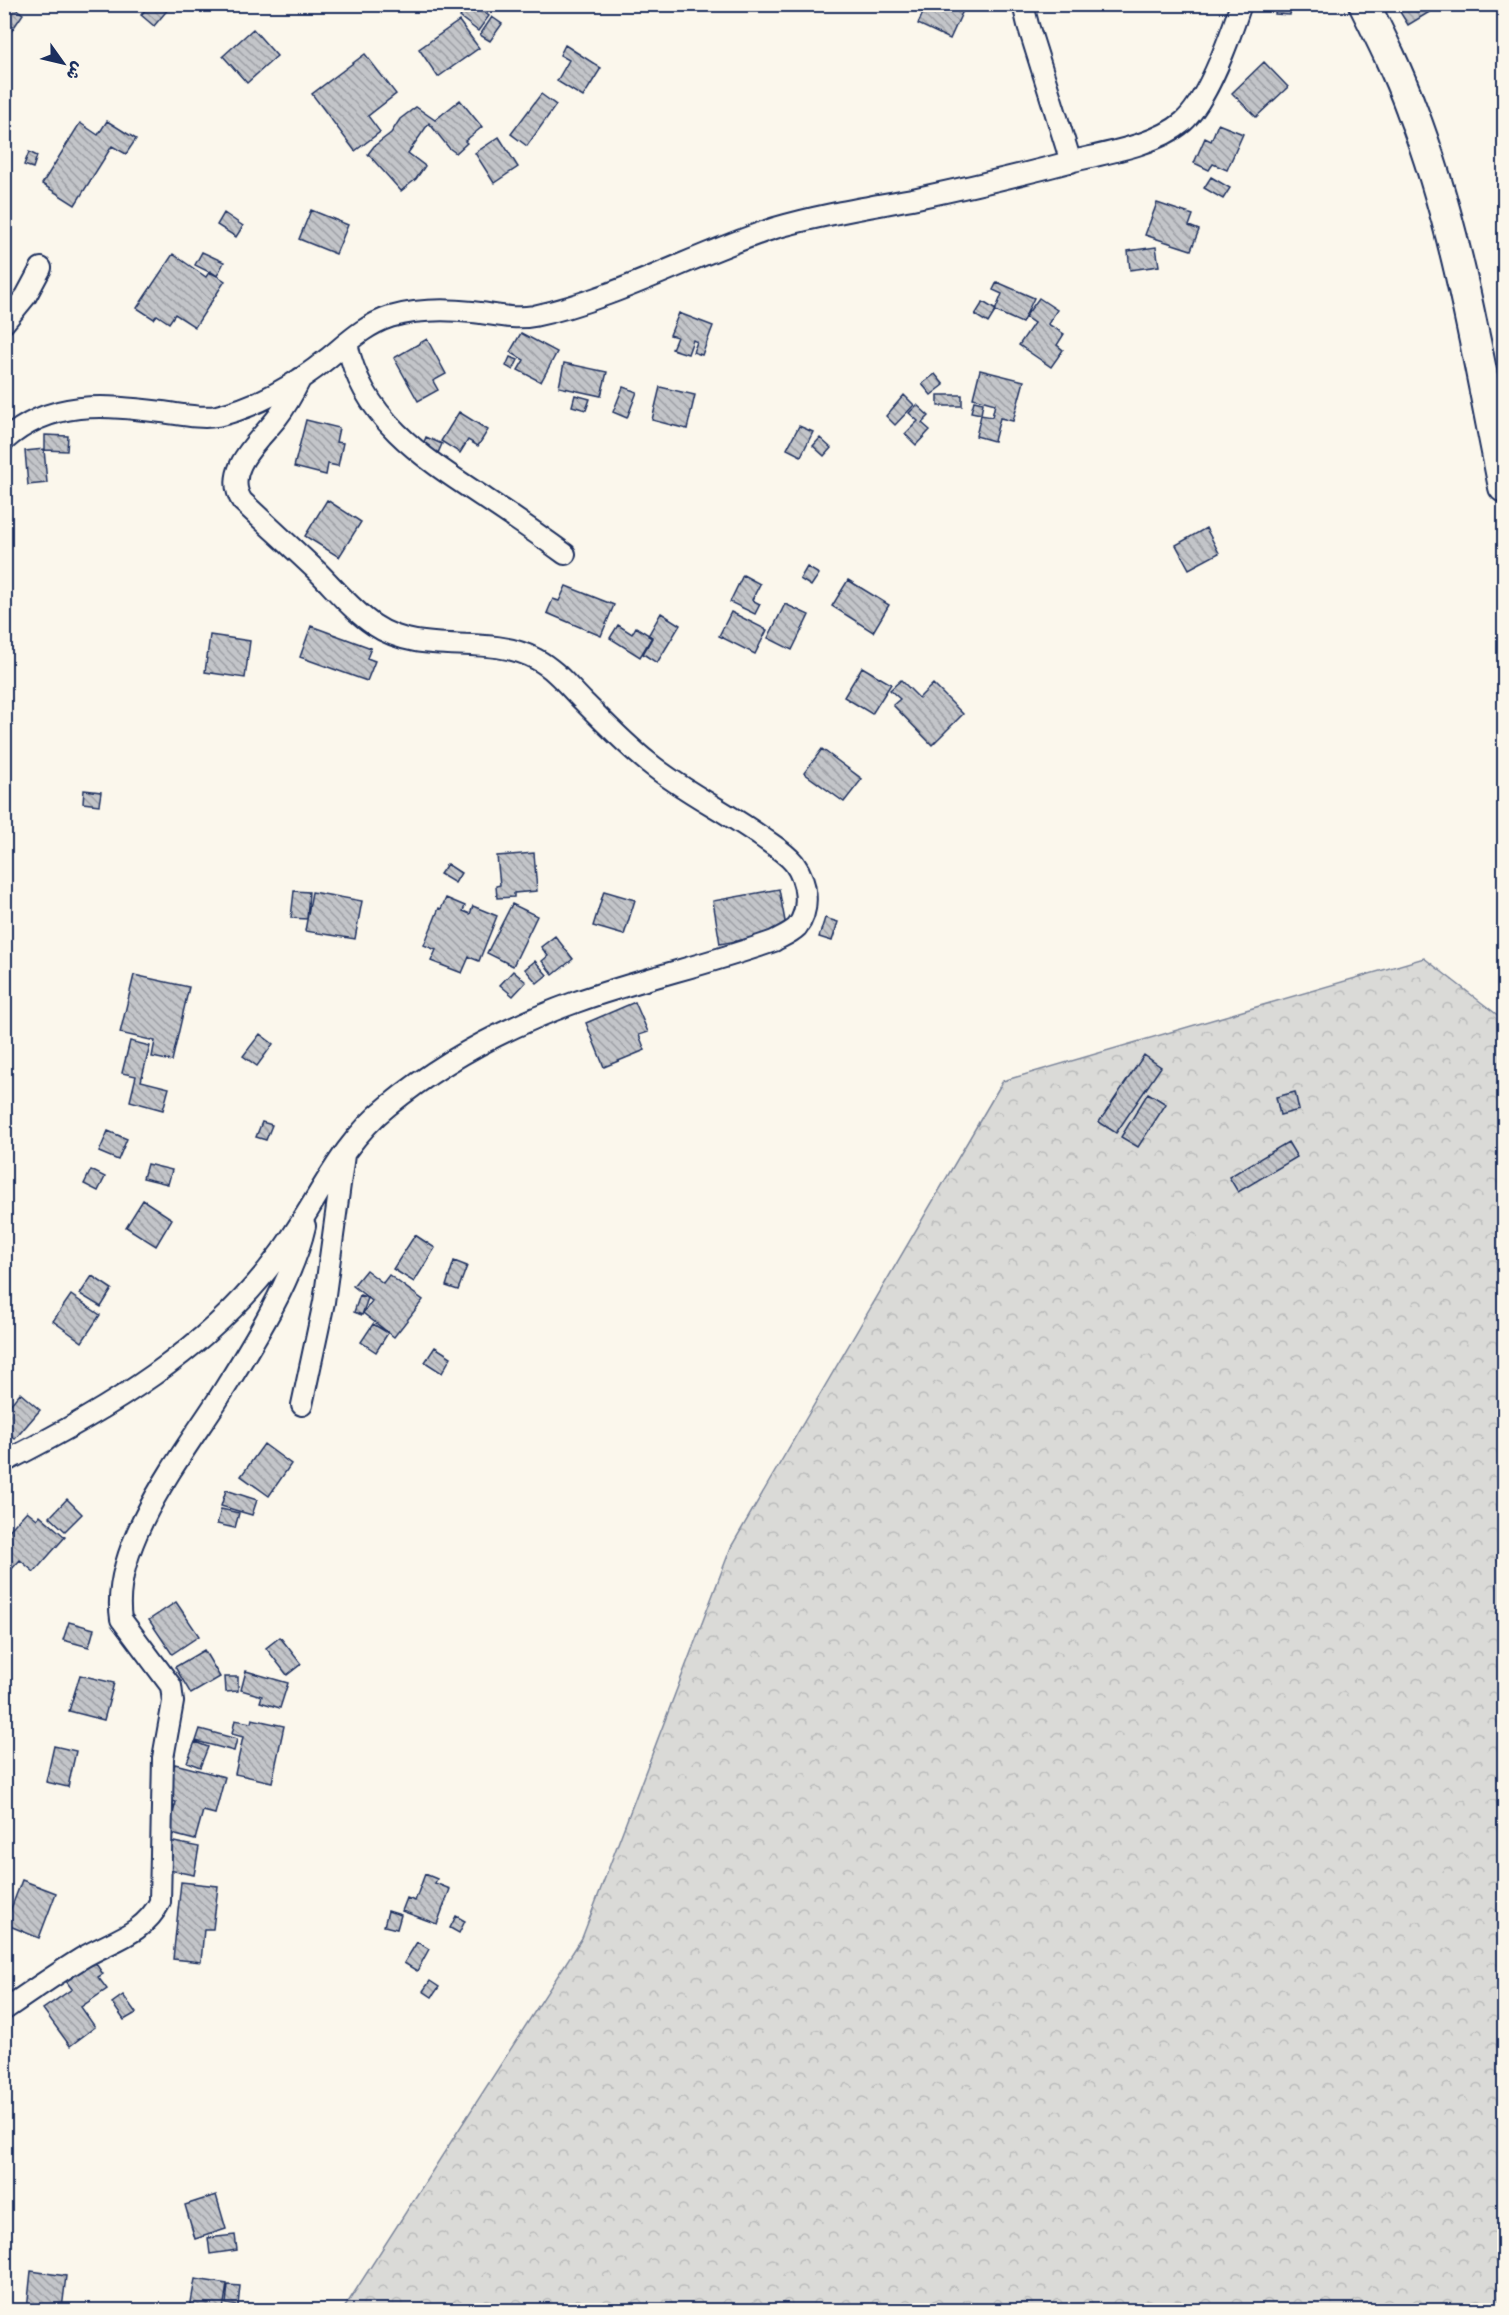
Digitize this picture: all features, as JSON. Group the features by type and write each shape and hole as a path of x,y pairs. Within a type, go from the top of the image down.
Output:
{"main road":[{"path":"1364,4 1412,108 1436,181 1458,264 1504,488"}],"street":[{"path":"1023,4 1036,53 1071,162"},
{"path":"9,430 76,407 104,406 212,417 235,411 263,399 301,378 366,328 385,318 433,309 506,317 529,317 661,274 751,236 806,219 916,198 1071,162 1149,140 1183,122 1208,85 1241,4"},
{"path":"4,323 26,296 41,268"},
{"path":"346,343 355,373 375,406 400,438 446,473 566,554"},
{"path":"4,1462 42,1443 128,1393 166,1367 217,1325 252,1291 280,1255 345,1150 369,1122 444,1066 480,1044 528,1021 577,1002 774,941 797,927 804,912 806,896 800,872 793,862 780,850 648,763 583,702 556,672 536,659 511,650 478,644 407,640 387,633 372,624 348,603 242,501 236,484 238,470 249,451 291,398 301,378"},
{"path":"302,1405 326,1292 345,1150"},
{"path":"4,2010 83,1958 136,1930 152,1917 160,1902 163,1758 173,1702 171,1686 121,1619 119,1608 122,1578 141,1528 166,1479 217,1401 271,1311 296,1259 308,1209"}],"green space":[{"path":"1424,958 1504,1020 1504,2310 343,2310 582,1938 731,1547 1003,1081"}],"building":[{"path":"4,4 9,4 23,14 4,42"},
{"path":"150,4 168,4 170,7 154,26 141,15"},
{"path":"468,4 473,4 489,16 478,31 460,17"},
{"path":"927,4 966,4 950,39 918,24"},
{"path":"1276,4 1291,4 1290,15 1275,14"},
{"path":"1412,4 1441,5 1408,25 1400,12"},
{"path":"492,17 502,24 490,41 480,35"},
{"path":"459,21 479,48 438,77 419,49"},
{"path":"253,29 277,56 247,83 223,56"},
{"path":"565,45 601,68 583,97 557,81 569,60 560,55"},
{"path":"365,54 396,94 368,116 380,132 355,151 312,94"},
{"path":"1264,62 1288,87 1256,117 1232,93"},
{"path":"541,94 556,105 527,146 511,134"},
{"path":"460,100 482,127 465,141 467,143 456,153 449,148 429,123 408,153 425,166 416,179 401,191 368,154 374,146 391,133 400,119 416,107 435,120"},
{"path":"107,121 136,139 126,154 112,146 75,205 42,184 80,123 98,135"},
{"path":"1218,124 1243,134 1227,170 1213,164 1209,170 1194,163 1205,138 1211,141"},
{"path":"499,137 518,167 494,183 475,153"},
{"path":"29,152 37,156 33,168 24,165"},
{"path":"1211,177 1230,188 1223,199 1204,188"},
{"path":"1157,203 1193,215 1189,226 1199,230 1191,250 1145,235"},
{"path":"311,210 348,225 336,254 299,239"},
{"path":"224,213 243,226 236,237 217,225"},
{"path":"1156,247 1159,266 1130,270 1128,251"},
{"path":"202,252 224,262 217,276 195,265"},
{"path":"173,254 206,277 210,271 225,281 195,327 175,314 169,323 157,315 154,319 137,308"},
{"path":"997,282 1034,298 1022,323 995,311 1002,294 993,290"},
{"path":"1039,298 1057,310 1048,324 1064,334 1057,345 1063,350 1051,367 1019,345 1034,323 1025,317"},
{"path":"983,302 996,310 988,323 975,315"},
{"path":"679,313 713,326 702,355 693,352 697,342 693,340 688,354 672,349 677,337 670,335"},
{"path":"521,333 557,352 541,382 518,370 524,360 510,352"},
{"path":"427,339 446,374 433,381 438,390 418,401 394,358"},
{"path":"510,357 518,360 513,370 506,366"},
{"path":"564,363 607,372 601,396 559,387"},
{"path":"980,370 1024,381 1013,421 1000,418 994,441 976,436 981,415 992,417 995,404 973,398"},
{"path":"935,374 944,385 931,395 922,384"},
{"path":"623,387 637,392 627,418 613,412"},
{"path":"660,387 695,395 687,429 652,420"},
{"path":"575,395 590,399 586,410 572,406"},
{"path":"904,395 914,405 895,425 886,416"},
{"path":"938,395 962,395 962,406 938,406"},
{"path":"974,401 983,403 981,414 971,412"},
{"path":"917,405 929,416 922,423 930,430 916,445 905,434 918,421 909,413"},
{"path":"459,412 488,430 478,446 468,440 460,453 441,441"},
{"path":"306,420 339,428 336,442 343,443 338,466 328,464 326,475 294,467"},
{"path":"799,426 813,432 801,456 787,449"},
{"path":"45,435 68,436 67,451 45,450"},
{"path":"426,437 442,444 438,453 422,447"},
{"path":"820,438 831,448 824,456 813,446"},
{"path":"44,449 47,483 28,485 25,451"},
{"path":"327,500 361,522 339,557 305,536"},
{"path":"1206,528 1219,553 1189,569 1176,545"},
{"path":"807,567 819,574 811,586 800,579"},
{"path":"743,575 760,584 752,600 760,604 755,614 730,602"},
{"path":"848,580 889,605 873,632 832,606"},
{"path":"566,586 614,605 601,636 547,613 553,599 559,601"},
{"path":"785,604 809,615 792,650 768,638"},
{"path":"731,612 767,630 755,654 719,636"},
{"path":"661,613 680,625 657,663 643,654 652,638 648,636"},
{"path":"618,625 632,634 636,627 652,637 640,657 610,638"},
{"path":"311,626 371,648 367,658 375,661 367,681 300,657"},
{"path":"210,635 250,641 245,678 205,672"},
{"path":"862,667 891,684 872,714 844,697"},
{"path":"901,680 919,698 933,684 963,714 932,745 893,705 900,699 890,690"},
{"path":"822,749 862,779 844,802 804,773"},
{"path":"84,790 101,792 99,805 83,803"},
{"path":"534,853 537,891 514,893 514,897 497,898 496,886 500,885 497,856"},
{"path":"447,864 461,873 455,883 440,874"},
{"path":"779,889 787,932 720,944 713,901"},
{"path":"294,891 309,892 307,919 291,918"},
{"path":"604,891 635,900 624,935 593,926"},
{"path":"312,892 362,901 355,939 305,931"},
{"path":"446,898 465,906 463,911 470,914 473,906 497,916 479,961 469,957 462,973 431,961 436,950 424,945 439,908 441,909"},
{"path":"512,904 537,916 513,966 487,953"},
{"path":"825,918 838,922 832,941 819,937"},
{"path":"555,936 573,959 553,975 542,961 548,956 541,947"},
{"path":"535,961 547,975 537,983 525,969"},
{"path":"513,971 526,982 513,996 500,985"},
{"path":"134,975 189,987 172,1061 152,1057 155,1041 120,1033"},
{"path":"635,1002 648,1032 639,1035 645,1050 604,1067 586,1023"},
{"path":"260,1034 273,1044 257,1066 243,1056"},
{"path":"130,1041 150,1046 141,1081 169,1088 163,1110 130,1101 136,1076 122,1073"},
{"path":"1144,1055 1161,1067 1116,1133 1099,1122"},
{"path":"1295,1092 1299,1110 1280,1115 1276,1097"},
{"path":"1148,1093 1166,1104 1138,1147 1121,1137"},
{"path":"262,1122 272,1125 266,1140 256,1137"},
{"path":"108,1131 127,1139 118,1160 99,1152"},
{"path":"1288,1142 1297,1157 1238,1192 1229,1177"},
{"path":"147,1164 172,1170 168,1184 143,1178"},
{"path":"91,1170 105,1177 98,1191 84,1184"},
{"path":"143,1200 172,1219 156,1246 126,1227"},
{"path":"415,1235 435,1248 414,1282 393,1269"},
{"path":"454,1261 467,1266 458,1290 446,1286"},
{"path":"366,1270 383,1283 389,1275 423,1300 394,1337 363,1313 372,1301 353,1286"},
{"path":"92,1276 112,1289 101,1307 80,1294"},
{"path":"71,1295 100,1315 82,1342 53,1321"},
{"path":"360,1295 368,1298 362,1315 354,1312"},
{"path":"373,1324 388,1333 376,1352 361,1342"},
{"path":"435,1347 451,1357 442,1373 425,1362"},
{"path":"20,1393 40,1410 15,1439 4,1430 4,1412"},
{"path":"264,1444 291,1464 269,1496 241,1476"},
{"path":"226,1490 257,1500 252,1515 221,1506"},
{"path":"67,1499 82,1514 65,1531 50,1517"},
{"path":"221,1509 239,1513 235,1528 217,1524"},
{"path":"27,1511 37,1519 40,1515 65,1537 34,1572 20,1560 10,1571 4,1566 4,1536"},
{"path":"176,1602 199,1636 172,1654 149,1620"},
{"path":"69,1622 94,1629 89,1647 63,1640"},
{"path":"280,1637 301,1664 287,1675 266,1648"},
{"path":"204,1650 220,1677 191,1694 175,1667"},
{"path":"246,1671 288,1683 280,1708 260,1702 262,1696 241,1690"},
{"path":"80,1675 114,1683 104,1720 69,1711"},
{"path":"225,1677 238,1677 238,1691 226,1692"},
{"path":"252,1719 284,1726 272,1782 235,1774 243,1737 232,1734 235,1720 251,1723"},
{"path":"200,1729 237,1739 234,1751 196,1741"},
{"path":"195,1742 208,1747 200,1767 187,1762"},
{"path":"54,1746 76,1751 68,1787 46,1782"},
{"path":"175,1764 225,1777 215,1814 203,1811 195,1840 168,1833 176,1802 166,1799"},
{"path":"169,1841 199,1847 194,1875 164,1869"},
{"path":"425,1874 437,1879 435,1883 450,1889 437,1924 402,1911 407,1898 415,1901"},
{"path":"22,1880 56,1893 39,1938 5,1924"},
{"path":"181,1882 218,1886 213,1929 204,1929 201,1962 173,1959"},
{"path":"388,1911 401,1915 397,1929 384,1926"},
{"path":"456,1916 465,1921 459,1933 450,1928"},
{"path":"417,1942 429,1949 417,1971 404,1963"},
{"path":"94,1961 103,1974 98,1977 107,1989 81,2007 95,2027 70,2046 43,2009 72,1989 66,1981"},
{"path":"430,1981 439,1987 432,1997 423,1991"},
{"path":"123,1995 136,2013 124,2020 112,2003"},
{"path":"216,2195 226,2229 195,2239 185,2205"},
{"path":"235,2235 237,2250 210,2254 208,2238"},
{"path":"31,2271 66,2276 62,2309 38,2306 38,2310 27,2310"},
{"path":"195,2279 227,2284 223,2310 190,2308"},
{"path":"228,2285 240,2286 238,2306 226,2304"}]}
